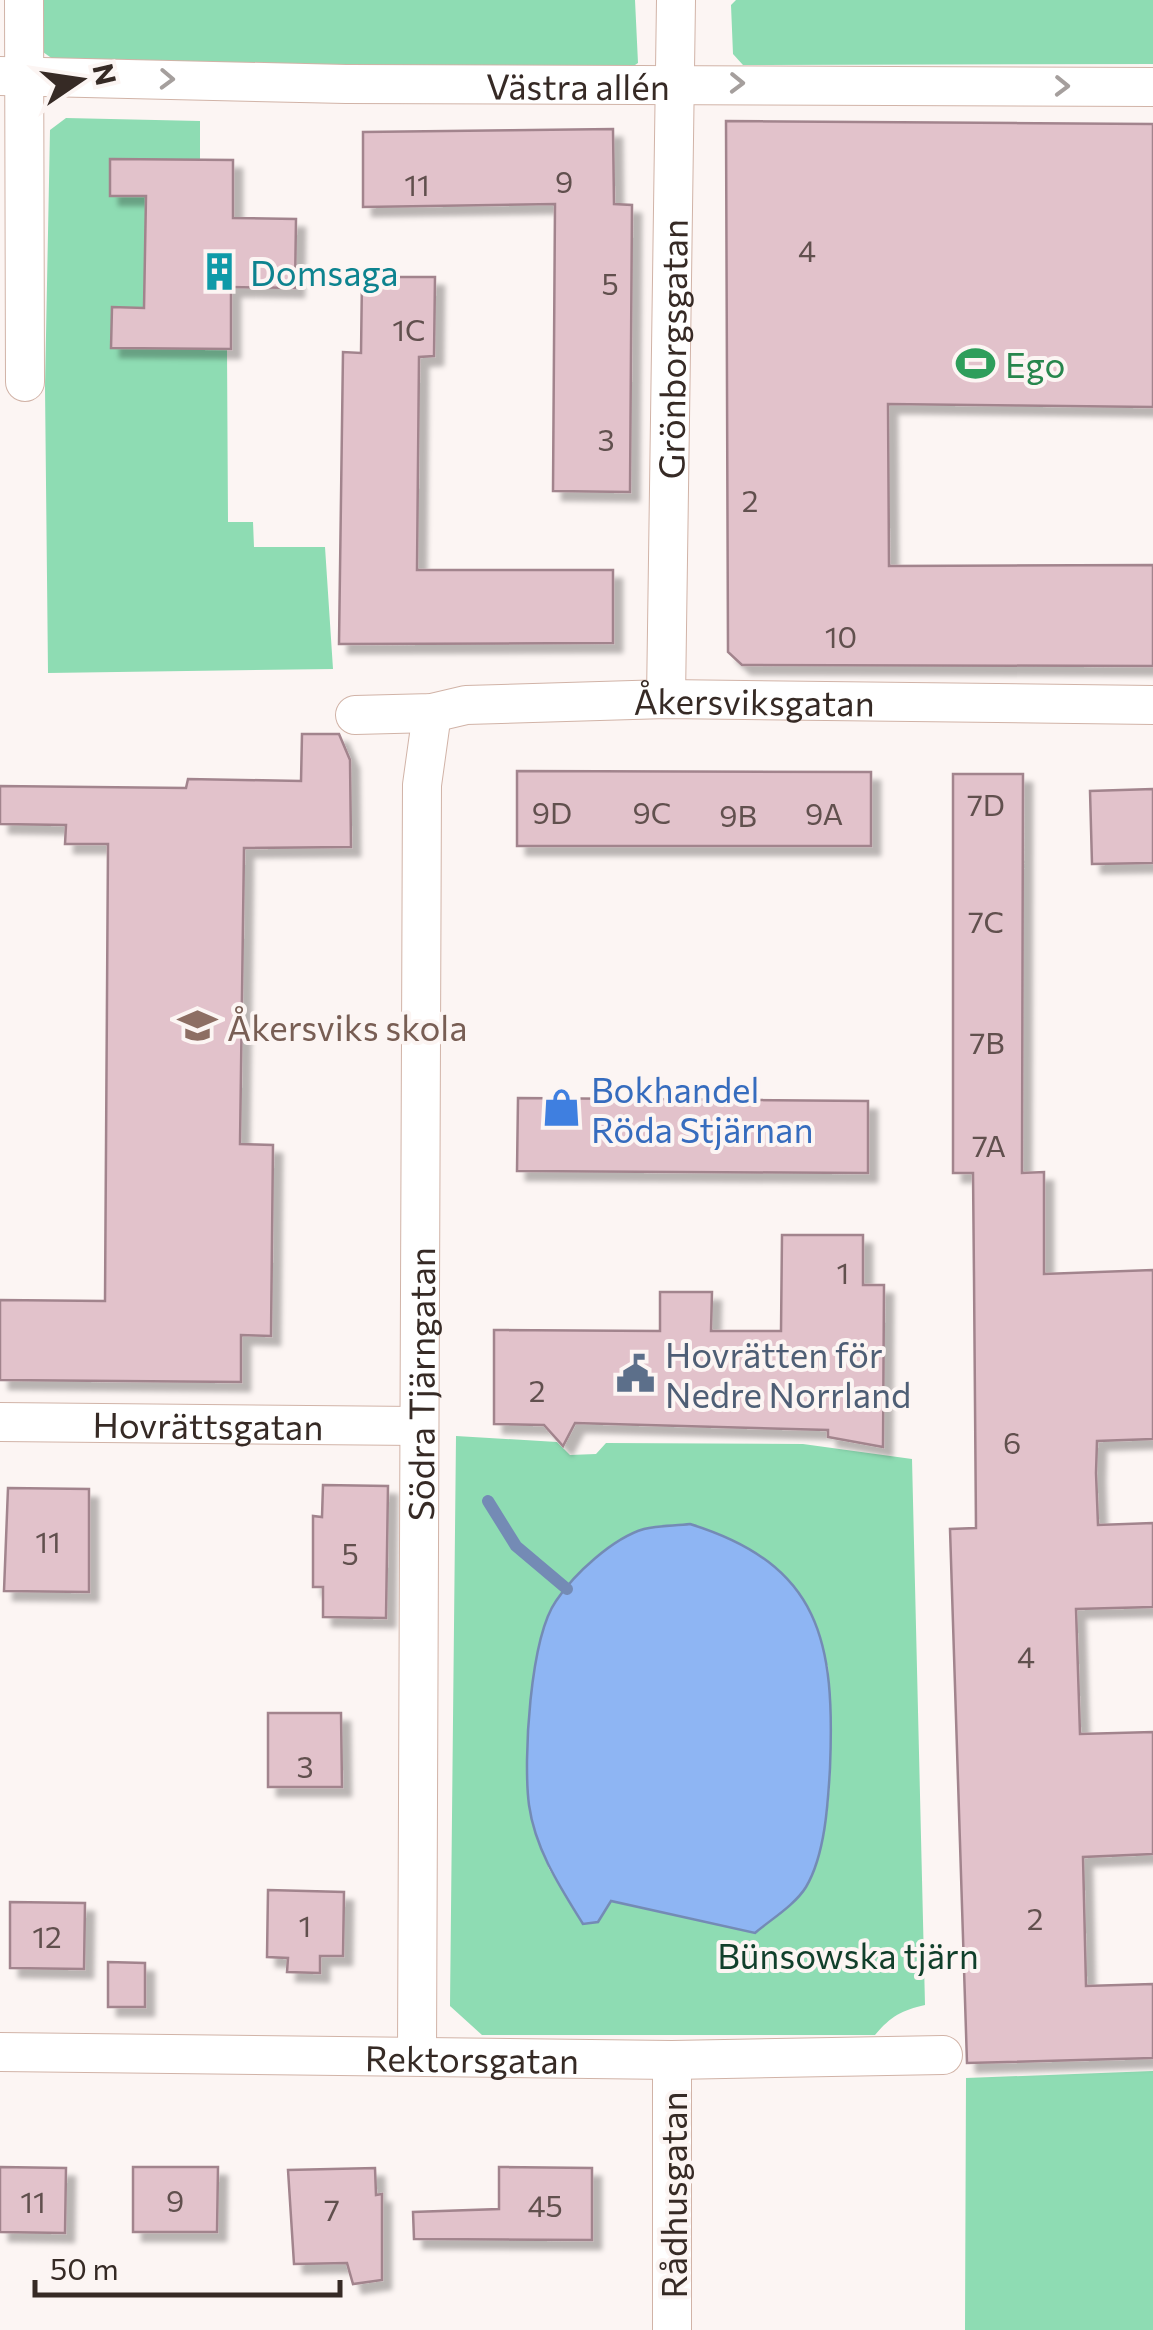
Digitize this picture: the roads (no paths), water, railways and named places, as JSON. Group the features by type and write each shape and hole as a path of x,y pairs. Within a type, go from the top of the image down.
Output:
{"street":[{"path":"24,0 12,76 25,382"},
{"name":"Grönborgsgatan","path":"666,699 665,526 676,0"},
{"name":"Västra allén","path":"12,76 312,84 677,82 1153,87"},
{"name":"Åkersviksgatan","path":"355,716 432,713 466,706 666,699 1153,705"},
{"name":"Södra Tjärngatan","path":"417,2054 416,1426 422,786 432,713"},
{"name":"Hovrättsgatan","path":"0,1422 416,1426"},
{"name":"Rektorsgatan","path":"0,2052 672,2060 943,2055"},
{"name":"Rådhusgatan","path":"672,2060 672,2330"}],"water":[{"name":"Bünsowska tjärn","path":"690,1524 734,1541 768,1562 794,1586 811,1614 823,1647 829,1683 829,1782 817,1860 801,1894 755,1933 611,1901 598,1922 583,1924 543,1852 529,1805 530,1700 540,1642 556,1601 584,1569 620,1540 649,1528"}],"waterway":[{"path":"488,1501 516,1546 567,1589"}],"place":[{"name":"Domsaga","path":"220,271"},
{"name":"Ego","path":"975,363"},
{"name":"Åkersviks skola","path":"197,1026"},
{"name":"Bokhandel Röda Stjärnan","path":"561,1108"},
{"name":"Hovrätten för Nedre Norrland","path":"635,1373"}]}
